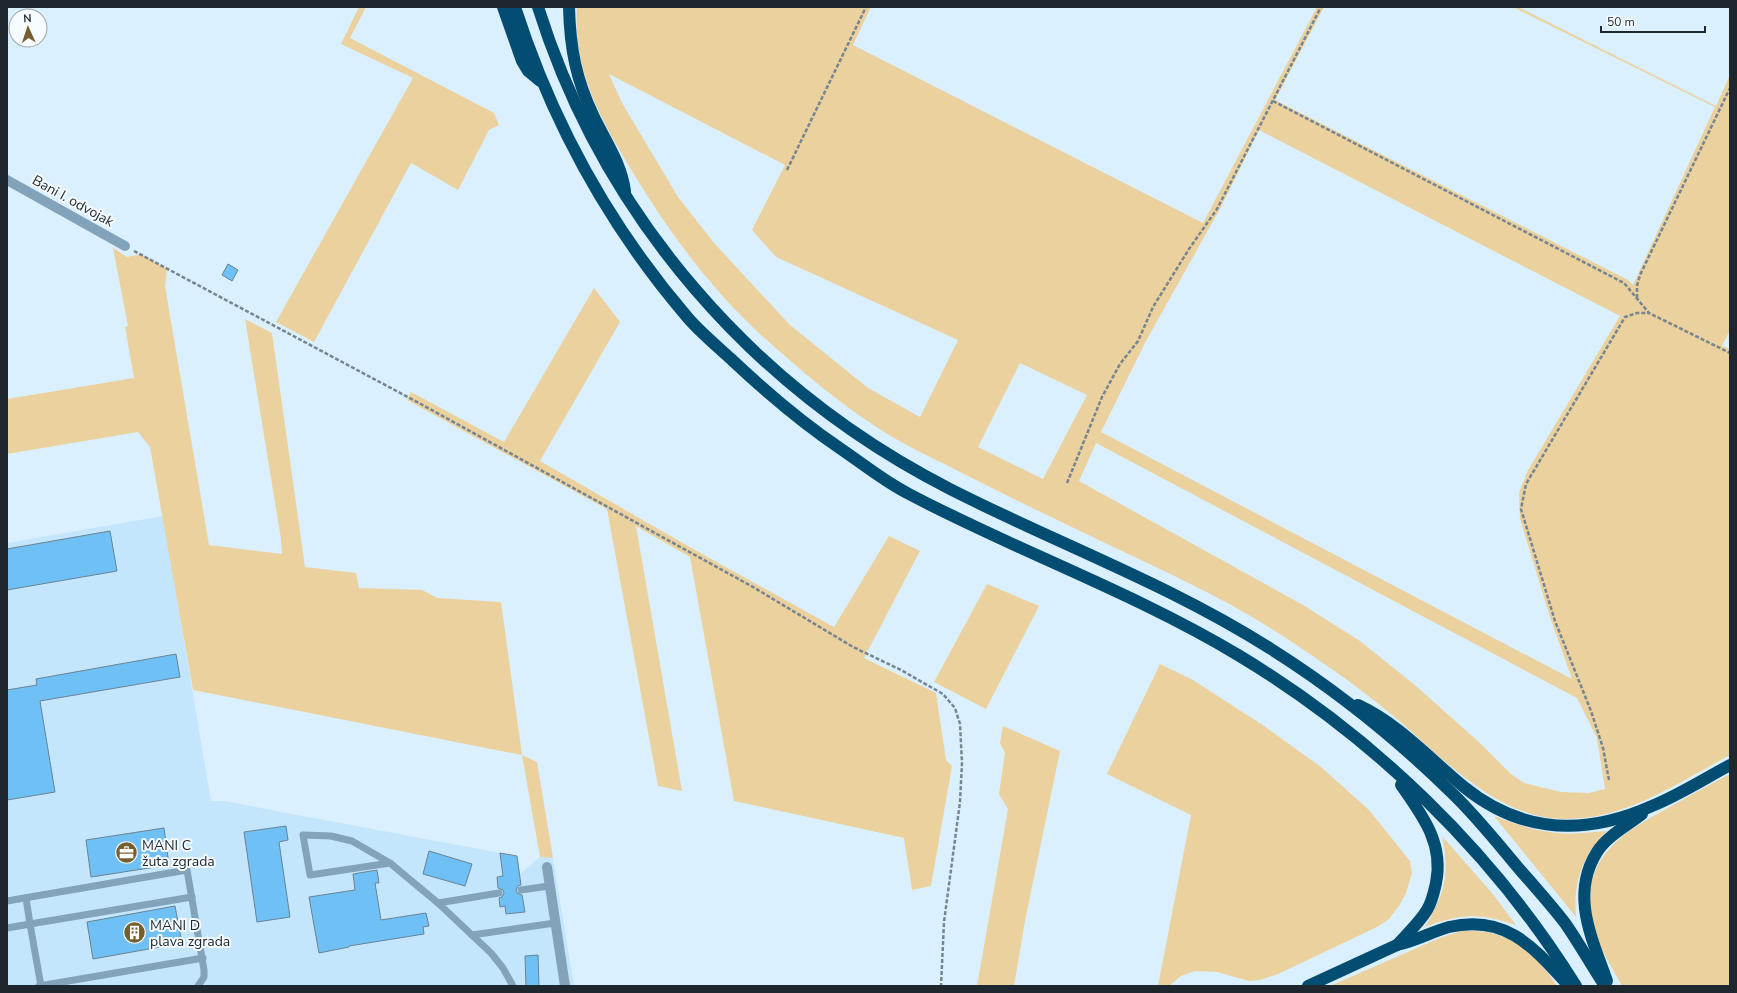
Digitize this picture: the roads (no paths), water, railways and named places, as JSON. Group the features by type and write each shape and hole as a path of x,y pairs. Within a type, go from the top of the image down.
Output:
{"highway":[{"path":"503,7 522,61 528,71 542,84"},
{"path":"515,7 542,84 576,155 597,192 641,258 680,307 700,330 764,391 814,431 910,495 1170,617 1238,655 1307,700 1385,762 1465,840 1498,878 1539,930 1576,986"},
{"path":"538,7 556,58 583,120 626,198 667,256 715,313 765,362 852,431 948,488 1200,607 1267,646 1339,696 1426,769 1454,795 1487,831 1565,923 1605,986"},
{"path":"569,7 570,31 576,73 594,117 622,173 626,198"},
{"path":"1339,696 1385,719 1465,788 1489,805 1523,820 1571,826 1592,825 1619,819 1652,806 1730,765"},
{"path":"1385,762 1425,819 1432,833 1438,860 1438,875 1434,893 1427,909 1397,945"},
{"path":"1609,986 1587,925 1584,903 1585,883 1590,866 1598,851 1610,838 1652,806"},
{"path":"1308,986 1397,945 1413,942 1434,932 1466,924 1486,926 1503,930 1522,940 1542,957 1569,986"}],"street":[{"name":"Bani I. odvojak","path":"7,180 124,246"},
{"path":"547,867 565,986"}],"lane":[{"path":"390,862 310,874 303,835 331,836 352,841 390,862 438,903 491,953 503,968 513,986"},
{"path":"7,901 187,870 203,958 204,977 198,986"},
{"path":"521,890 550,886"},
{"path":"438,903 499,893"},
{"path":"7,928 192,897"},
{"path":"26,898 40,986 203,958"},
{"path":"472,935 555,923"}],"place":[{"name":"MANI C žuta zgrada","path":"127,853"},
{"name":"MANI D plava zgrada","path":"134,933"}]}
